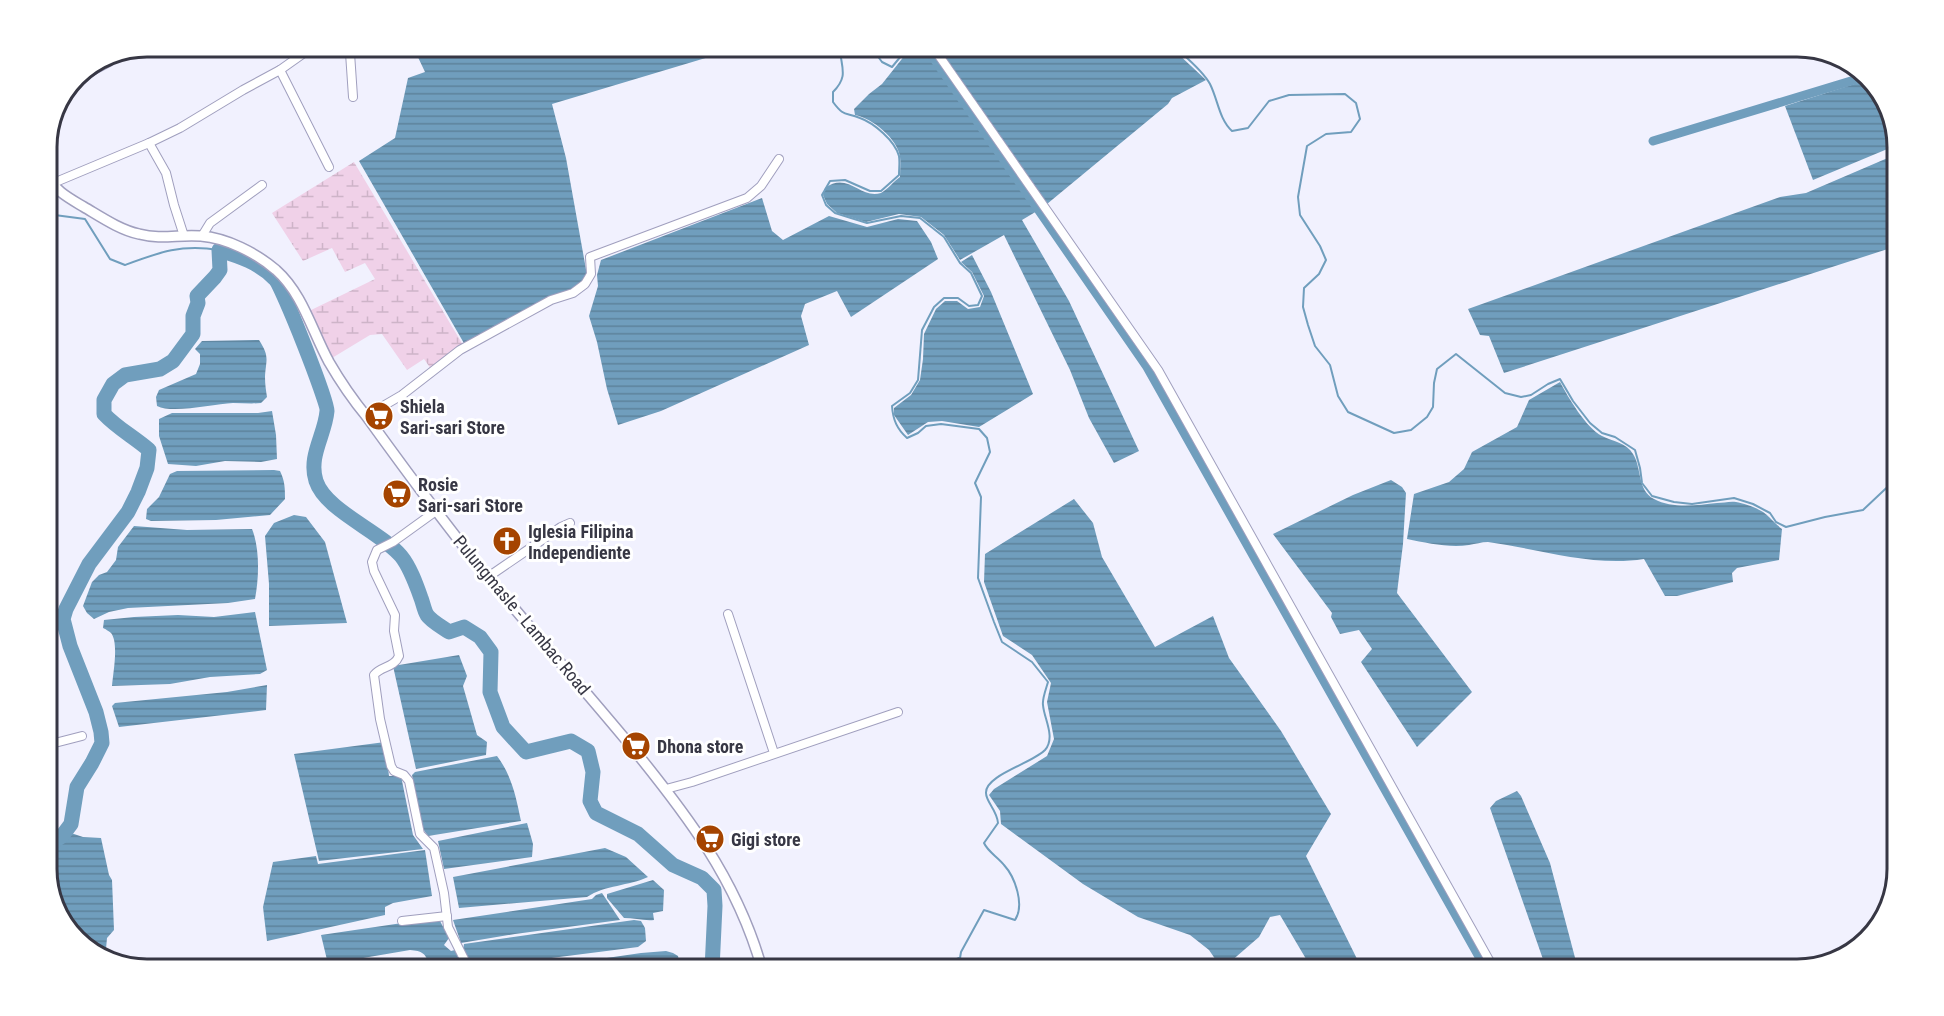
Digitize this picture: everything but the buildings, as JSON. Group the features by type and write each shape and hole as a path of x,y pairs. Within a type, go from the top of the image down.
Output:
{"street":[{"path":"57,177 149,143 180,128 298,57"},
{"path":"350,57 353,97"},
{"path":"940,57 1158,370 1488,959"},
{"path":"280,70 329,167"},
{"path":"149,143 166,173 184,236"},
{"path":"366,416 402,395 469,345 551,300 573,293 585,284 591,274 590,257 747,198 761,186 779,159"},
{"path":"202,236 210,223 262,185"},
{"name":"Pulungmasle - Lambac Road","path":"57,189 63,195 106,220 136,234 169,238 202,236 225,241 246,250 275,270 293,289 329,362 436,511 488,577 666,789 707,847 741,908 759,959"},
{"path":"436,511 378,550 372,562 395,615 394,631 399,656 394,664 377,671 374,675 380,718 392,769 404,775 409,781 420,834 434,848 444,893 448,927 463,959"},
{"path":"488,577 570,523"},
{"path":"728,614 774,753"},
{"path":"666,789 898,712"},
{"path":"57,743 82,736"},
{"path":"402,921 447,916"}],"green space":[{"path":"354,162 463,345 431,369 424,359 407,370 382,334 370,335 332,358 307,312 375,279 365,263 345,272 332,248 303,261 272,213"}],"water":[{"path":"418,57 709,57 552,104 566,158 587,275 583,283 572,290 465,345 359,161 395,138 408,78 425,72"},
{"path":"903,57 930,57 1037,211 1022,220 1069,301 1139,451 1114,463 1089,418 1070,370 1004,235 960,260 944,235 921,217 899,214 866,222 837,213 827,204 823,195 825,188 833,184 848,184 874,194 883,192 900,177 900,157 895,143 869,120 855,115 854,109 882,84"},
{"path":"944,57 1181,57 1206,80 1172,98 1168,104 1047,204"},
{"path":"1859,82 1878,107 1885,130 1887,149 1813,180 1785,106"},
{"path":"1887,158 1887,249 1504,373 1489,336 1480,335 1468,309 1780,197 1806,193"},
{"path":"762,198 772,231 783,240 829,216 867,227 898,219 917,221 931,242 938,259 851,317 837,291 805,304 801,316 809,345 661,411 618,425 589,316 598,286 597,275 601,260"},
{"path":"972,255 991,292 1033,394 979,427 942,421 928,422 908,435 894,415 894,408 911,395 920,380 924,334 936,309 945,301 957,301 968,309 980,307 984,296 972,272 961,262"},
{"path":"259,340 265,350 266,358 267,397 261,403 233,403 183,409 157,406 156,397 159,390 196,374 200,364 200,354 195,349 202,341"},
{"path":"1560,382 1578,412 1596,432 1630,450 1636,460 1642,484 1649,495 1669,504 1734,502 1758,509 1782,529 1779,560 1737,568 1732,573 1733,582 1677,596 1665,596 1644,559 1605,561 1488,542 1454,546 1407,539 1414,494 1449,482 1464,469 1472,452 1517,427 1529,400"},
{"path":"272,411 277,459 261,462 225,461 196,466 168,464 159,436 159,419 172,413"},
{"path":"177,471 280,471 282,475 285,499 270,515 216,520 151,521 146,519 147,509 159,497 170,474"},
{"path":"1391,480 1402,487 1406,493 1397,593 1472,692 1417,747 1361,662 1372,649 1359,630 1340,634 1331,617 1332,613 1273,534 1353,495"},
{"path":"1074,499 1093,523 1102,557 1155,647 1213,616 1229,658 1281,731 1331,814 1306,856 1357,959 1306,959 1280,915 1270,917 1259,937 1234,959 1215,959 1209,950 1190,935 1138,917 1083,884 1001,824 1000,811 989,795 994,789 1047,756 1054,739 1047,702 1051,683 1032,655 1003,636 984,582 985,554"},
{"path":"294,515 306,517 325,542 347,623 269,626 269,584 265,536 274,523"},
{"path":"134,526 187,530 252,529 258,564 255,599 228,603 128,608 109,612 94,619 83,606 92,582 99,575 107,572 116,560 118,547"},
{"path":"255,612 267,670 260,674 210,677 170,684 112,686 115,644 111,633 103,628 104,620 178,615 214,617"},
{"path":"459,655 467,676 463,686 477,735 487,742 486,755 416,769 393,666"},
{"path":"267,685 266,710 119,727 112,706 115,703 227,692"},
{"path":"385,742 389,776 401,776 413,835 423,849 319,861 294,754"},
{"path":"497,756 510,779 521,821 428,836 423,829 412,775 415,772"},
{"path":"1517,791 1521,796 1550,863 1575,959 1543,959 1490,808 1496,801"},
{"path":"527,823 533,844 532,857 444,869 438,841"},
{"path":"71,833 83,837 101,838 112,880 114,930 107,938 106,949 79,928 66,909 57,875 57,845"},
{"path":"605,848 626,857 648,877 601,890 587,897 459,908 453,877"},
{"path":"425,850 432,896 393,903 385,907 385,915 267,941 263,907 273,862 316,856 318,864"},
{"path":"653,880 664,890 663,911 653,913 654,920 624,918 607,898 607,894"},
{"path":"602,893 620,920 461,943 453,920 592,899"},
{"path":"634,920 641,921 645,928 646,941 638,947 543,959 468,959 463,950 464,944"},
{"path":"440,921 449,938 444,945 451,951 455,950 459,959 426,959 423,953 410,950 357,959 327,959 321,935 409,922"},
{"path":"666,951 678,956 679,959 600,959"}],"waterway":[{"path":"841,57 842,77 833,92 833,102 842,112 866,120 889,139 899,156 899,175 881,191 870,191 845,180 830,181 822,195 826,205 835,213 867,223 901,216 920,218 944,237 960,263 971,273 982,296 978,305 969,306 958,298 944,298 934,307 922,330 918,380 910,393 892,406 895,420 898,428 907,438 926,426 941,424 979,429 987,438 990,452 975,483 981,497 978,578 1002,642 1032,662 1048,682 1043,703 1049,734 1048,745 1039,755 993,781 986,793 998,823 984,843 1012,877 1019,899 1018,914 1015,920 984,910 961,952 961,959"},
{"path":"878,57 882,62 892,67 900,57"},
{"path":"933,57 1147,367 1480,959"},
{"path":"1186,57 1207,79 1224,121 1232,131 1248,128 1269,101 1289,95 1345,94 1356,103 1360,119 1351,132 1326,134 1307,146 1298,197 1300,215 1320,246 1326,260 1319,274 1304,288 1303,307 1315,346 1330,365 1338,396 1348,412 1394,433 1411,430 1427,417 1433,407 1437,369 1456,354 1505,393 1521,397 1531,395 1560,379 1590,423 1602,433 1615,437 1635,450 1642,483 1652,496 1692,504 1734,498 1770,513 1776,522 1786,527 1863,510 1887,487"},
{"path":"1653,141 1856,79"},
{"path":"57,215 85,219 110,259 125,265 171,250 193,248 219,250"},
{"path":"57,839 71,824 77,787 102,743 96,712 70,646 63,619 89,564 128,512 147,468 149,450 104,414 104,400 113,384 125,375 160,369 173,361 193,334 193,316 198,303 197,296 220,270 219,250 249,261 269,273 279,286 295,321 327,411 314,463 316,481 322,492 342,511 401,556 412,576 426,613 431,619 449,632 464,627 480,637 491,652 490,692 503,727 526,752 571,741 588,751 593,772 590,801 596,813 638,834 673,865 702,878 714,890 712,959"}],"place":[{"name":"Shiela Sari-sari Store","path":"379,416"},
{"name":"Rosie Sari-sari Store","path":"397,494"},
{"name":"Iglesia Filipina Independiente","path":"507,541"},
{"name":"Dhona store","path":"636,746"},
{"name":"Gigi store","path":"710,839"}]}
